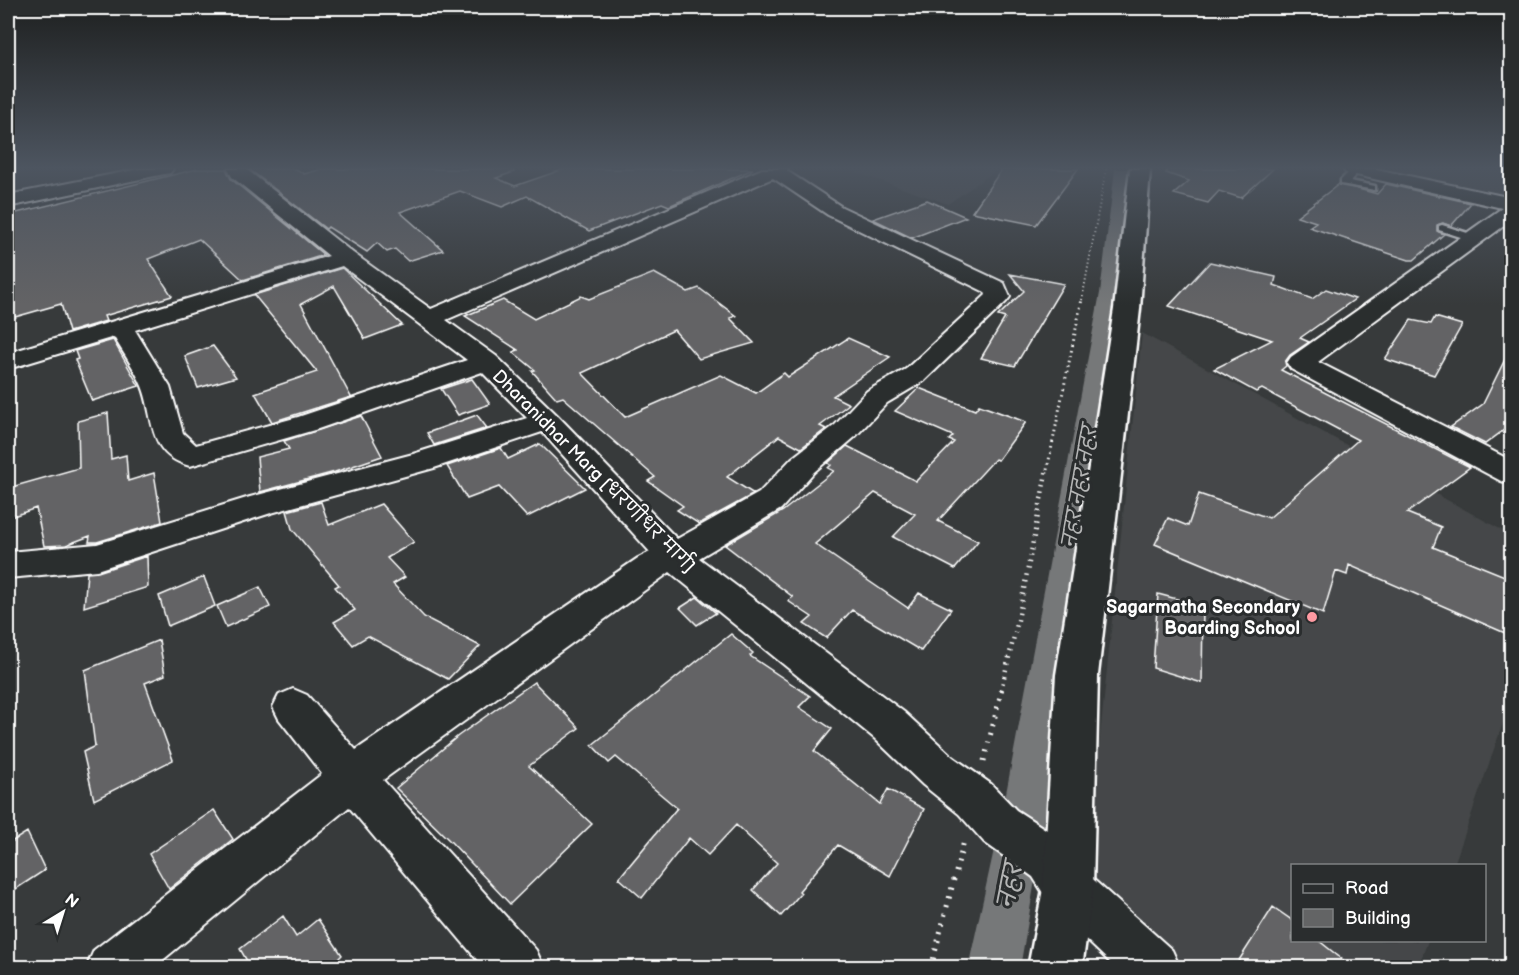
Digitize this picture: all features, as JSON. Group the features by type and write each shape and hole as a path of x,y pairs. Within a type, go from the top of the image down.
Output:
{"street":[{"name":"Dharanidhar Marg [धरणीधर मार्ग]","path":"291,214 345,258 487,362 547,421 674,557 889,725 938,771 1059,875"},
{"path":"429,319 670,214"},
{"path":"112,968 352,777 650,567 674,557 770,501 803,465 845,431 877,397 915,375 998,297 996,288 842,214"},
{"path":"1055,968 1059,875 1077,675 1127,309 1136,214"},
{"path":"1506,214 1299,363 1512,474"},
{"path":"8,361 345,258"},
{"path":"120,326 156,387 169,437 190,456 308,423 487,362"},
{"path":"8,565 97,557 261,505 423,461 547,421"},
{"path":"293,707 408,844 518,968"},
{"path":"1059,875 1154,968"}],"lane":[{"path":"1442,228 1473,238"}],"path":[{"path":"931,968 988,812 1018,620 1098,214"}],"shaded area":[{"name":"Sagarmatha Secondary Boarding School","path":"1142,333 1511,535 1511,700 1454,864 1291,864 1291,942 1428,942 1418,967 1165,967 1083,899"}],"building":[{"path":"274,214 324,255 243,280 199,239 148,259 172,296 104,316 106,321 69,332 61,304 8,319 8,215"},
{"path":"307,214 403,214 443,250 408,261 395,249 387,252 377,243 367,252 328,227 326,229"},
{"path":"560,214 632,214 589,231"},
{"path":"886,214 960,214 966,217 912,238 873,219"},
{"path":"984,214 1044,214 1036,225"},
{"path":"1461,214 1451,226 1443,223 1437,225 1437,231 1444,234 1414,260 1309,227 1316,222 1297,216"},
{"path":"1210,262 1276,277 1274,285 1312,299 1326,289 1355,299 1300,338 1309,342 1290,355 1285,362 1286,366 1281,370 1470,467 1407,513 1441,527 1433,547 1512,579 1512,636 1349,565 1347,575 1336,571 1323,614 1155,544 1168,518 1188,526 1199,494 1269,518 1358,440 1262,389 1256,392 1214,369 1272,340 1169,306"},
{"path":"342,268 402,325 365,339 334,286 301,304 351,397 272,422 255,393 317,372 254,295"},
{"path":"654,273 688,292 699,288 736,316 730,318 754,343 699,359 674,330 582,373 625,417 721,375 756,393 784,373 788,377 848,338 890,357 833,396 849,404 820,426 826,429 801,448 779,436 727,477 754,494 699,524 677,510 683,506 648,481 655,477 563,397 557,399 532,371 535,370 513,352 518,350 465,316 503,300 534,319 581,296 589,299"},
{"path":"1010,274 1064,284 1015,366 981,358 1005,318 998,316 1024,291"},
{"path":"1435,317 1462,325 1434,375 1385,359 1411,320 1431,324"},
{"path":"113,340 139,386 92,401 75,360 78,359 75,351"},
{"path":"1512,345 1512,424 1485,444 1451,427 1483,404"},
{"path":"213,346 236,377 198,388 185,356"},
{"path":"472,379 490,404 458,415 441,389"},
{"path":"919,388 975,410 979,405 1026,422 998,460 995,459 938,521 978,541 955,569 893,537 915,514 875,493 815,544 908,608 919,593 951,609 921,651 852,610 826,638 804,624 812,617 788,601 793,597 725,545 783,511 834,471 828,468 831,465 828,463 847,446 916,481 954,442 949,440 953,436 895,411"},
{"path":"108,413 111,459 126,455 128,481 154,473 162,522 97,542 89,542 90,536 66,545 44,546 36,508 8,518 8,488 79,468 78,421"},
{"path":"477,415 487,428 434,445 427,433"},
{"path":"361,416 382,456 335,472 260,492 257,457 289,449 284,441"},
{"path":"540,444 585,488 527,517 499,487 467,499 447,466 501,448 508,459"},
{"path":"321,502 329,525 381,504 414,542 387,558 405,577 393,584 424,617 480,646 448,679 368,636 353,645 334,622 355,610 335,587 339,585 292,529 287,511"},
{"path":"147,556 148,587 84,607 87,573 98,572"},
{"path":"204,577 215,606 168,626 159,596"},
{"path":"260,587 270,607 226,627 217,606"},
{"path":"1158,594 1203,606 1202,683 1153,668"},
{"path":"697,597 716,613 697,625 680,608"},
{"path":"731,634 753,653 750,656 810,696 799,707 832,729 814,751 880,804 888,789 924,809 890,876 838,845 781,916 753,890 777,863 736,825 708,855 689,838 642,898 619,878 677,808 616,757 609,763 592,745"},
{"path":"159,640 165,675 145,683 173,760 94,800 83,752 95,746 85,670"},
{"path":"534,682 579,728 529,766 592,824 510,904 396,788 458,736"},
{"path":"214,810 233,839 169,889 149,854"},
{"path":"27,832 45,870 8,894 8,844"},
{"path":"1273,907 1291,920 1291,942 1320,942 1353,968 1234,968"},
{"path":"283,916 296,937 318,919 342,955 329,968 251,968 240,949"}],"waterway":[{"name":"नहर नहर नहर","path":"994,968 1026,804 1112,293 1120,214"}],"place":[{"name":"Sagarmatha Secondary Boarding School","path":"1312,617"}],"water label":[{"name":"नहर","path":"1010,886"}]}
